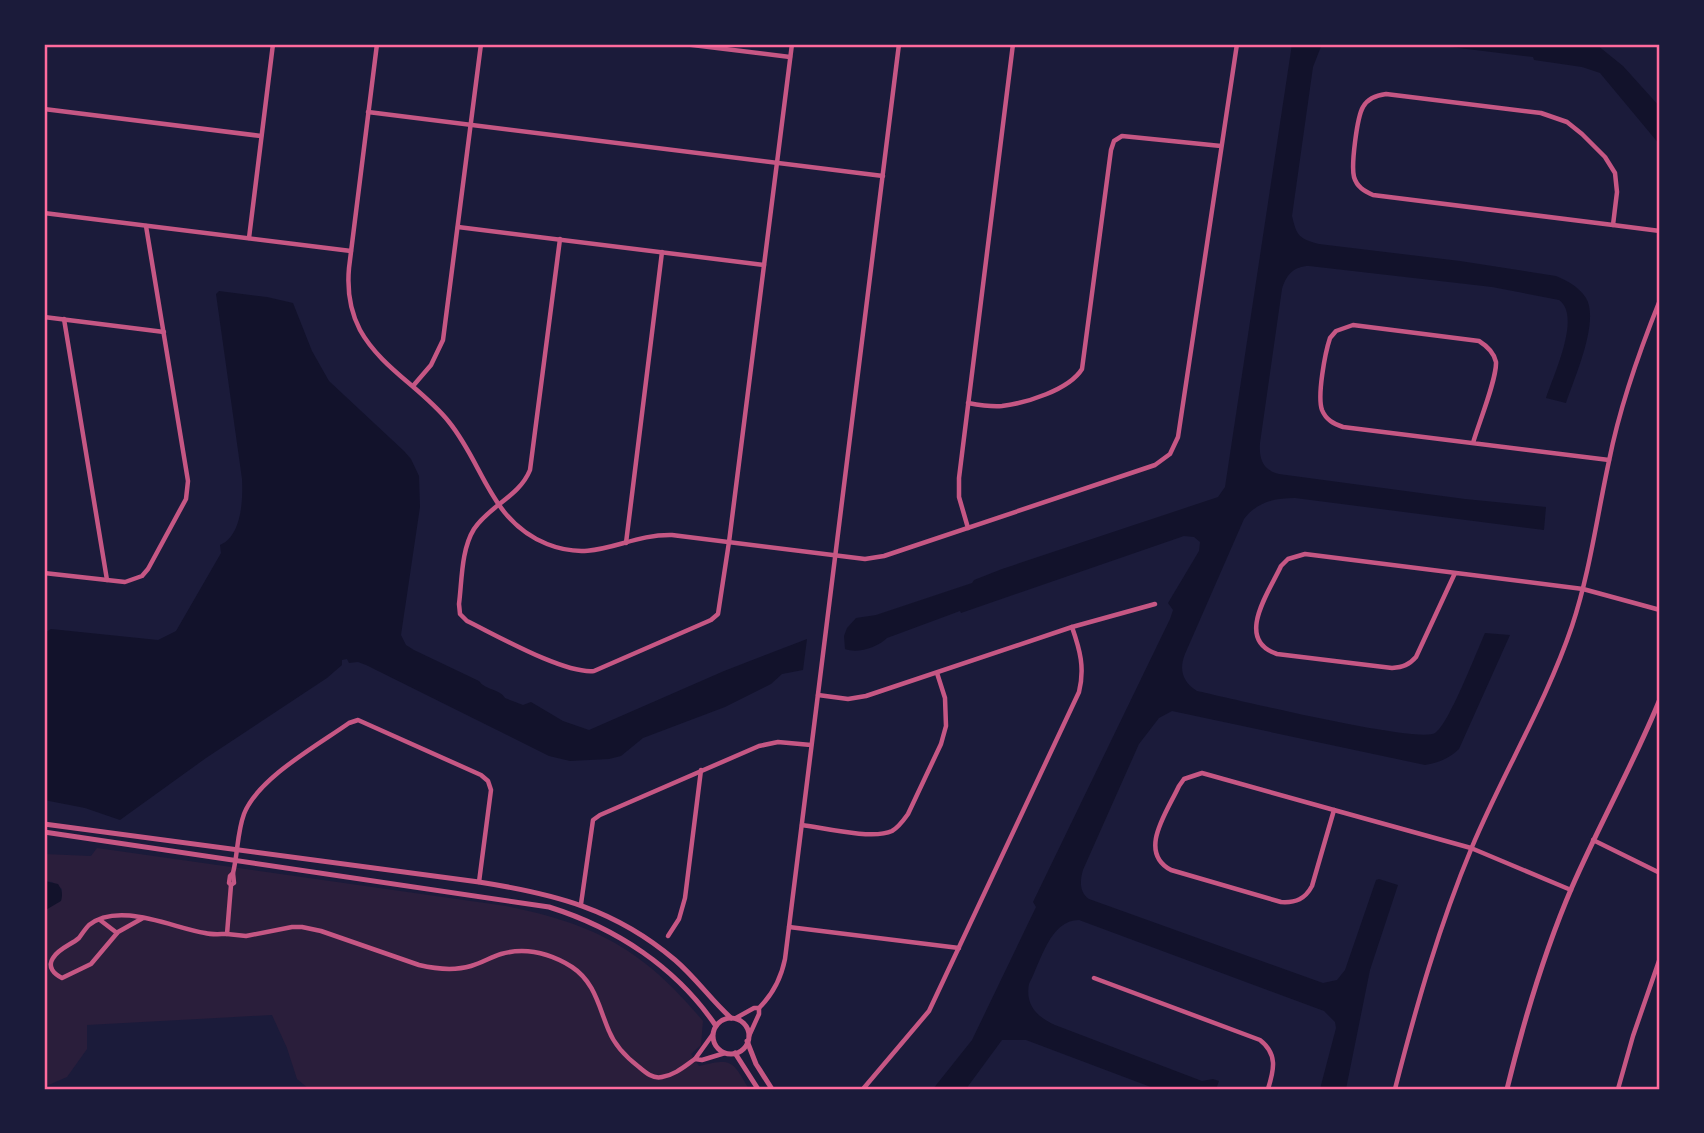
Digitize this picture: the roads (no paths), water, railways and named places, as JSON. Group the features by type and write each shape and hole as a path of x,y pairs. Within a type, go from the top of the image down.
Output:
{"street":[{"path":"249,238 273,44"},
{"path":"377,44 348,290 356,321 373,348 442,414 460,436 482,480 499,506 529,535 559,548 591,551 644,537 663,535 865,559 884,556 1155,465 1170,454 1178,438 1236,44"},
{"path":"413,386 431,365 443,340 481,44"},
{"path":"684,44 790,57"},
{"path":"560,239 532,461 522,486 479,522 469,538 459,604 460,614 467,621 575,671 594,671 711,620 718,614 730,542 792,44"},
{"path":"143,918 117,933 91,964 62,978 54,974 51,959 60,950 77,939 90,925 123,915 143,918 206,934 246,936 302,927 321,930 435,969 471,966 500,954 513,952 546,954 575,969 585,979 601,1005 609,1032 619,1049 653,1077 668,1076 695,1059 716,1026 723,1020 759,1008 780,977 789,927 899,44"},
{"path":"968,528 958,487 1013,44"},
{"path":"1613,225 1617,182 1611,165 1582,134 1559,118 1541,113 1386,94 1369,100 1363,107 1354,167 1358,185 1373,195 1660,232"},
{"path":"44,109 261,136"},
{"path":"368,112 883,176"},
{"path":"968,403 1001,406 1020,402 1069,384 1082,369 1114,141 1122,135 1222,146"},
{"path":"44,213 351,251"},
{"path":"44,573 125,582 142,576 189,490 146,226"},
{"path":"458,226 764,265"},
{"path":"626,543 662,252"},
{"path":"1395,1089 1423,982 1471,848 1545,695 1568,636 1595,541 1609,460 1628,385 1660,300"},
{"path":"44,317 164,332"},
{"path":"64,319 107,580"},
{"path":"1473,443 1495,372 1493,354 1487,346 1479,341 1353,325 1336,331 1330,338 1320,401 1327,418 1334,424 1473,443 1609,460"},
{"path":"1455,573 1416,657 1401,668 1277,654 1261,645 1256,637 1256,619 1281,566 1296,555 1306,554 1583,589 1660,610"},
{"path":"818,695 848,699 866,696 1072,627 1155,604"},
{"path":"863,1089 929,1011 1079,692 1082,659 1072,627"},
{"path":"802,825 875,834 893,830 901,825 944,735 946,708 937,673"},
{"path":"1507,1089 1530,1003 1571,890 1660,699"},
{"path":"227,934 230,876 236,860 245,811 261,787 349,723 358,720 481,775 488,781 491,790 479,882"},
{"path":"581,904 593,821 600,815 769,743 811,745"},
{"path":"668,936 679,919 685,898 701,770"},
{"path":"1334,810 1312,886 1307,894 1291,902 1171,870 1163,866 1154,850 1154,841 1178,786 1193,774 1202,773 1471,848 1571,890"},
{"path":"44,824 479,882 530,890 581,904 614,919 659,947 734,1018 744,1024 756,1064 772,1089"},
{"path":"44,832 535,904 564,911 618,935 663,966 706,1011 716,1026"},
{"path":"1593,840 1660,873"},
{"path":"100,920 117,933"},
{"path":"789,927 959,948"},
{"path":"1618,1089 1660,958"},
{"path":"1094,978 1260,1040 1272,1054 1274,1063 1268,1089"},
{"path":"695,1059 702,1060 725,1052 735,1053 742,1049 760,1014 759,1008"},
{"path":"713,1034 715,1044 725,1052"},
{"path":"735,1053 758,1089"}]}
